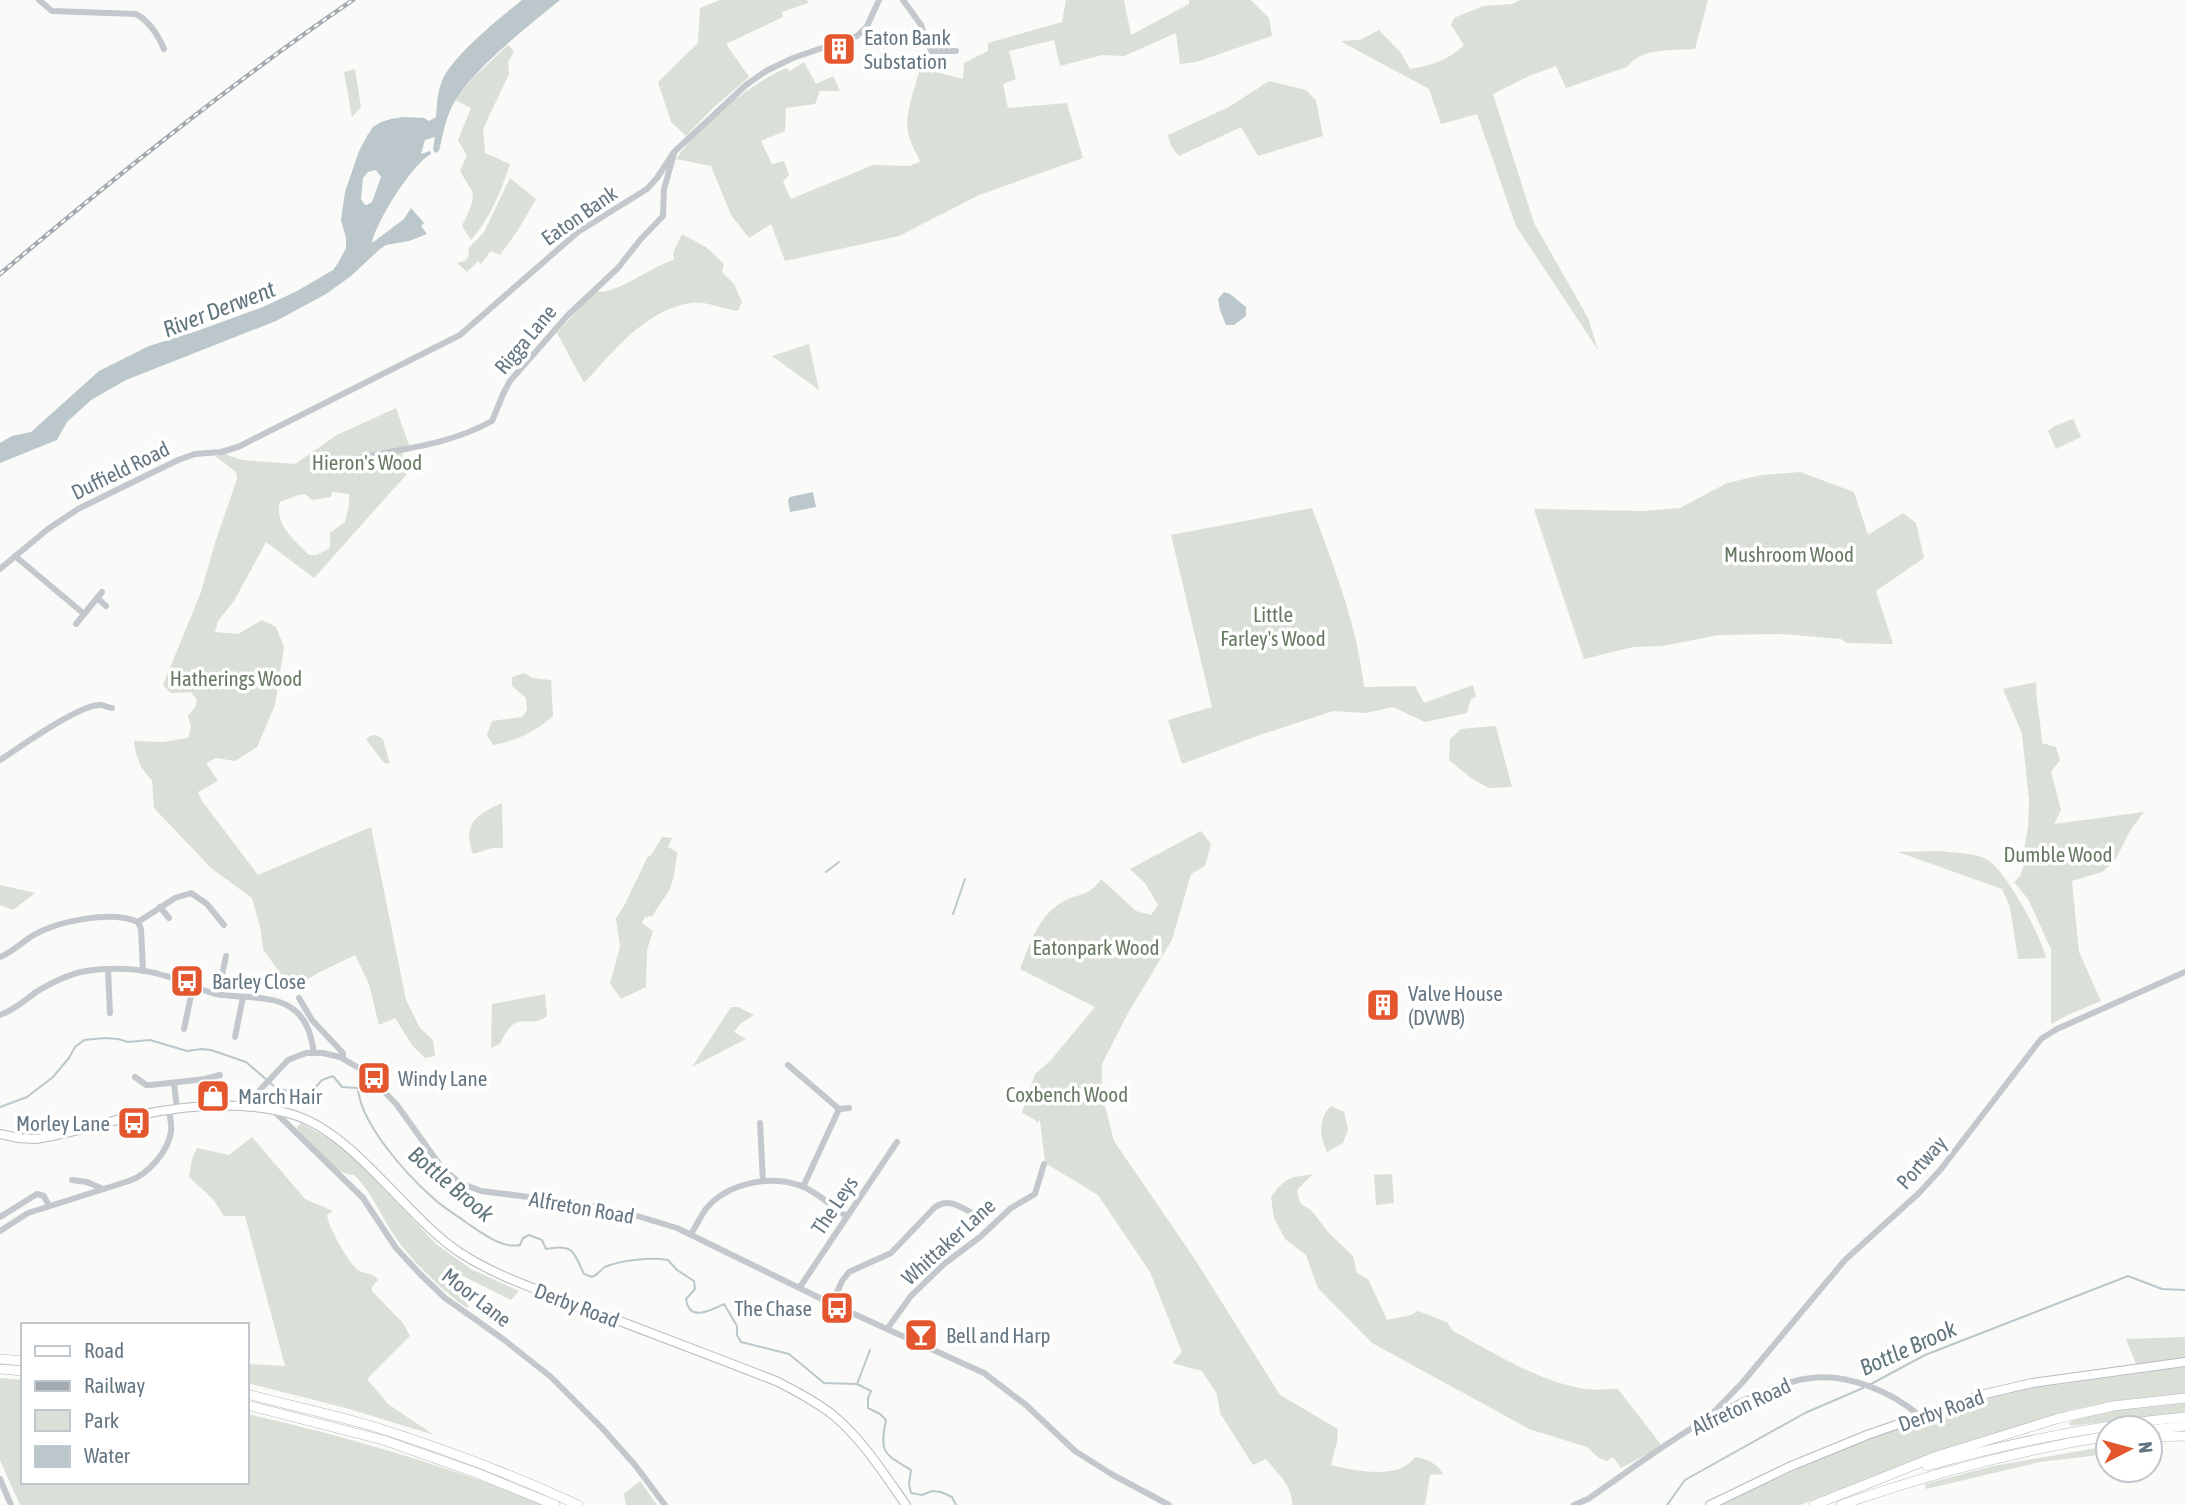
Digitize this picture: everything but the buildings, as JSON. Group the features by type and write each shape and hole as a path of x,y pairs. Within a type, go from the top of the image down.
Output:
{"highway":[{"path":"0,1359 21,1361"},
{"path":"0,1369 21,1371"},
{"path":"248,1394 413,1440 480,1464 578,1505"},
{"path":"1814,1505 1937,1456 2056,1419 2113,1406 2185,1398"},
{"path":"248,1405 383,1440 474,1472 555,1505"},
{"path":"1895,1474 2036,1439 2100,1427 2185,1417"},
{"path":"2164,1428 2185,1426"},
{"path":"2164,1437 2185,1436"},
{"path":"1841,1505 1966,1465 2094,1439"},
{"path":"1966,1465 2094,1444"}],"main road":[{"path":"0,1134 19,1138 41,1138 139,1115 173,1110 245,1106"},
{"name":"Derby Road","path":"245,1106 273,1110 306,1120 333,1137 439,1237 476,1262 524,1284 776,1381 802,1394 834,1416 848,1430 870,1455 906,1505"},
{"name":"Derby Road","path":"1710,1505 1816,1456 1920,1416 2005,1389 2185,1362"}],"street":[{"path":"39,0 52,11 136,14 144,18 164,49"},
{"name":"Eaton Bank","path":"270,431 460,335 578,232 647,189 674,152 727,101 758,76 798,56 827,48 860,34 867,26 879,0"},
{"path":"903,0 921,25 931,51 956,51"},
{"name":"Rigga Lane","path":"334,463 420,447 492,421 510,381 568,315 618,268 663,216 664,189 674,152"},
{"name":"Duffield Road","path":"0,569 64,517 93,501 178,460 195,454 229,449 270,431"},
{"path":"15,556 84,614"},
{"path":"76,624 100,595 106,606"},
{"path":"0,760 57,724 92,706 112,708"},
{"path":"0,957 34,935 62,922 120,917 138,922 175,898 191,893 206,904 224,925"},
{"path":"160,907 169,918"},
{"path":"138,922 142,934 143,971"},
{"path":"218,994 226,956"},
{"path":"108,970 110,1013"},
{"path":"0,1015 63,978 83,971 143,971 167,976 218,994 281,1002 295,1010 310,1030 314,1053"},
{"name":"Portway","path":"1710,1416 1742,1383 1845,1260 1919,1193 1941,1169 2041,1039 2057,1029 2185,972"},
{"path":"184,1029 193,986"},
{"path":"235,1037 243,997"},
{"path":"299,998 312,1020 342,1053 343,1058"},
{"name":"Alfreton Road","path":"245,1106 281,1065 295,1056 323,1053 343,1058 362,1070 397,1105 442,1168 460,1183 481,1191 577,1203 621,1212 691,1234 832,1304 984,1373 1026,1405 1064,1443 1085,1458 1154,1499 1170,1505"},
{"path":"790,1069 839,1109 849,1108"},
{"path":"135,1077 146,1085 220,1075"},
{"path":"0,1231 21,1216 135,1179 154,1163 170,1139 174,1083"},
{"path":"803,1187 839,1109"},
{"name":"Moor Lane","path":"273,1110 363,1198 396,1248 420,1273 445,1298 551,1377 635,1465 665,1505"},
{"path":"760,1123 763,1181"},
{"name":"The Leys","path":"800,1287 897,1142"},
{"name":"Whittaker Lane","path":"887,1329 911,1296 944,1264 980,1237 1011,1208 1035,1194 1045,1164"},
{"path":"72,1180 87,1182 103,1189"},
{"path":"691,1234 706,1209 719,1198 734,1189 763,1181 784,1181 803,1187 847,1217"},
{"path":"0,1217 37,1194 44,1196 49,1206"},
{"path":"832,1304 849,1272 891,1254 940,1204 956,1204 972,1213"},
{"name":"Alfreton Road","path":"1574,1505 1587,1502 1710,1416 1797,1380 1818,1377 1848,1381 1903,1403 1920,1416"},
{"path":"0,1479 11,1505"}],"green space":[{"path":"720,0 807,0 808,3 782,12 783,17 726,44 749,77 686,136 671,122 658,82 698,43 700,8"},
{"path":"1066,0 1124,0 1131,35 1189,4 1189,0 1251,0 1269,18 1272,36 1196,62 1180,64 1176,33 1124,56 1102,55 1060,66 1054,40 1009,51 1016,79 1003,84 1008,108 1067,103 1083,158 979,195 899,236 785,261 771,224 749,238 731,215 711,166 676,159 698,133 741,95 786,68 790,71 804,62 816,84 833,76 840,91 820,91 815,104 786,108 785,131 761,141 772,164 784,161 789,175 783,182 791,199 873,165 909,166 920,162 910,139 907,119 920,68 963,79 964,63 988,51 988,43 1062,22"},
{"path":"1520,0 1708,0 1695,49 1649,53 1627,67 1566,88 1556,66 1493,94 1534,223 1588,318 1598,350 1516,226 1477,114 1441,124 1429,89 1340,41 1360,40 1379,30 1401,53 1410,69 1425,66 1446,58 1464,45 1451,25 1454,18 1483,6 1512,4"},
{"path":"508,45 514,51 508,62 509,74 483,129 485,153 510,164 494,204 471,240 462,226 473,195 460,170 467,156 458,140 471,108 455,100 473,78"},
{"path":"355,69 361,107 352,117 344,72"},
{"path":"1269,81 1306,90 1316,100 1323,136 1258,156 1241,127 1179,156 1171,146 1168,135 1229,107"},
{"path":"510,178 536,199 500,255 491,251 481,264 478,261 467,272 457,263 466,260 468,249 484,232"},
{"path":"682,234 706,247 724,264 722,272 734,284 742,302 738,311 695,302 658,314 631,334 584,383 557,333 595,291 603,292 623,285 674,260 673,253"},
{"path":"809,344 819,390 772,356"},
{"path":"396,408 411,451 402,453 407,474 314,578 266,542 234,601 218,621 215,632 238,634 262,620 276,627 284,647 275,705 257,747 235,761 216,758 206,763 218,781 198,792 258,875 371,827 406,1000 420,1028 433,1040 435,1056 425,1058 412,1045 395,1018 379,1025 369,984 355,955 291,989 263,949 252,898 211,868 154,808 152,781 141,767 134,741 163,742 188,738 191,727 188,716 197,700 191,692 171,693 163,685 201,592 237,479 236,472 215,456 226,453 242,460 295,464 337,435","holes":["332,492 349,494 345,522 330,533 330,548 317,555 309,555 292,538 280,518 280,502 298,495 305,494 312,500 331,497"]},
{"path":"2073,419 2081,437 2056,449 2048,431"},
{"name":"Mushroom Wood","path":"1800,472 1854,492 1868,535 1903,513 1916,523 1924,558 1876,591 1893,644 1847,643 1841,639 1782,634 1719,635 1662,646 1633,647 1584,659 1534,509 1643,511 1680,508 1727,483 1762,475"},
{"name":"Little Farley's Wood","path":"1312,508 1350,618 1364,687 1415,686 1424,703 1473,685 1476,697 1471,699 1467,713 1425,722 1393,707 1366,713 1333,711 1182,764 1168,720 1212,707 1171,535"},
{"path":"524,673 533,678 551,680 553,716 525,735 493,745 487,735 492,721 522,717 527,710 526,698 512,686 512,677"},
{"name":"Dumble Wood","path":"2036,682 2042,743 2056,747 2060,760 2051,772 2061,810 2054,824 2144,812 2131,829 2114,862 2102,872 2072,881 2079,952 2101,1001 2051,1024 2051,949 2028,899 2014,882 2020,876 2027,857 2024,852 2029,800 2022,734 2003,689"},
{"path":"1496,727 1512,787 1489,788 1471,778 1449,760 1450,739 1461,729"},
{"path":"376,735 383,739 390,764 384,763 366,739"},
{"path":"502,803 503,848 492,848 473,854 470,827 478,816"},
{"name":"Coxbench Wood","path":"1201,831 1211,844 1205,866 1191,874 1172,940 1128,1013 1102,1064 1102,1095 1114,1141 1194,1258 1280,1395 1338,1429 1331,1465 1376,1472 1399,1469 1415,1457 1427,1460 1435,1464 1443,1474 1430,1475 1425,1505 1292,1505 1287,1486 1266,1459 1253,1465 1220,1413 1217,1394 1202,1371 1172,1363 1182,1352 1150,1272 1098,1195 1045,1163 1040,1120 1037,1123 1022,1113 1035,1074 1051,1060 1095,1007 1020,969 1041,922 1055,907 1069,898 1088,892 1101,879 1136,911 1151,915 1158,905 1145,883 1130,869"},
{"path":"662,837 672,838 668,847 677,852 677,857 668,892 653,916 645,917 642,923 653,931 647,950 646,987 621,999 610,983 620,947 616,918 647,858"},
{"path":"1942,851 1976,856 1994,865 2022,904 2046,958 2018,959 2010,907 2002,889 1898,852"},
{"path":"0,885 35,893 13,910 0,905"},
{"path":"545,994 547,1016 540,1020 517,1022 500,1044 491,1048 492,1004"},
{"path":"731,1007 738,1007 754,1015 740,1024 734,1032 746,1039 692,1067"},
{"path":"1331,1106 1344,1112 1348,1130 1343,1143 1327,1152 1321,1128 1324,1116"},
{"path":"301,1123 335,1142 359,1163 436,1244 471,1269 519,1291 511,1300 463,1276 455,1282 469,1306 467,1308 457,1301 408,1254 371,1196 354,1175 332,1165 300,1133 297,1127"},
{"path":"252,1137 305,1199 333,1211 327,1215 328,1220 344,1253 358,1270 378,1280 372,1291 403,1323 410,1336 367,1379 388,1404 434,1435 346,1408 248,1383 248,1364 285,1366 245,1216 224,1216 213,1199 189,1177 197,1148 229,1155"},
{"path":"1313,1174 1297,1190 1300,1203 1312,1211 1328,1232 1353,1256 1357,1273 1368,1279 1387,1320 1418,1311 1447,1322 1453,1331 1546,1378 1584,1389 1618,1389 1662,1446 1621,1468 1613,1457 1607,1461 1599,1458 1587,1447 1529,1429 1372,1343 1318,1288 1306,1255 1285,1239 1274,1218 1271,1197 1280,1186 1293,1178"},
{"path":"1392,1174 1394,1203 1376,1205 1374,1175"},
{"path":"2185,1337 2185,1357 2136,1364 2126,1339"},
{"path":"2185,1367 2185,1395 2129,1399 2071,1410 1904,1464 1800,1505 1721,1505 1868,1439 1982,1400 2020,1390"},
{"path":"0,1378 21,1380 21,1484 248,1484 248,1414 398,1454 547,1505 20,1505 0,1460"},
{"path":"2185,1403 2185,1412 2099,1414"},
{"path":"2094,1415 2094,1423 2071,1426 2069,1423"},
{"path":"2094,1448 2094,1456 2040,1462 1926,1489 1925,1484 1993,1466"},
{"path":"640,1481 657,1505 626,1505 624,1494"}],"water":[{"path":"522,0 560,0 504,46 466,86 450,111 439,151 435,153 433,149 435,137 425,140 421,154 430,151 431,154 414,169 396,194 372,243 404,219 411,208 424,223 421,226 427,234 386,245 326,294 276,321 126,380 91,400 67,422 57,440 0,463 0,443 12,436 31,432 99,371 149,346 263,307 333,270 346,248 341,220 345,192 359,151 373,127 391,119 424,118 429,121 436,117 441,84 454,63 489,27","holes":["376,170 381,177 372,202 364,204 361,199 363,178 368,172"]},
{"path":"1224,292 1246,307 1246,316 1234,325 1226,325 1220,310 1218,299"},
{"path":"813,492 816,507 790,512 790,497"}],"waterway":[{"path":"826,872 839,862"},
{"path":"953,914 965,879"},
{"name":"Bottle Brook","path":"0,1107 27,1097 53,1077 75,1047 84,1040 105,1038 128,1042 150,1040 187,1051 211,1050 246,1062 275,1087 297,1094 310,1093"},
{"name":"Bottle Brook","path":"314,1089 322,1080 333,1076 342,1087 358,1088 361,1102 375,1132 398,1162 440,1204 492,1239 513,1246 520,1245 523,1238 529,1235 542,1240 546,1249 568,1249 575,1255 584,1274 592,1277 605,1267 619,1263 645,1259 668,1260 677,1270 694,1281 695,1289 686,1299 691,1310 701,1313 724,1304 737,1326 737,1335 741,1342 789,1354 824,1383 857,1384 871,1391 868,1408 886,1420 884,1446 889,1456 911,1470 911,1493 922,1495 932,1491 941,1492 952,1497 956,1505"},
{"name":"Bottle Brook","path":"1871,1384 1925,1355 2128,1276 2162,1289 2185,1290"},
{"path":"857,1384 870,1350"},
{"name":"Bottle Brook","path":"1667,1505 1685,1480 1805,1413 1863,1388"}],"railway":[{"path":"0,274 173,132 353,0"}],"place":[{"name":"Eaton Bank Substation","path":"839,49"},
{"name":"Barley Close","path":"187,981"},
{"name":"Valve House (DVWB)","path":"1383,1005"},
{"name":"Windy Lane","path":"374,1078"},
{"name":"March Hair","path":"213,1096"},
{"name":"Morley Lane","path":"134,1123"},
{"name":"The Chase","path":"837,1308"},
{"name":"Bell and Harp","path":"921,1335"}],"water label":[{"name":"River Derwent","path":"219,309"}],"park label":[{"name":"Hieron's Wood","path":"367,462"},
{"name":"Hatherings Wood","path":"236,678"},
{"name":"Eatonpark Wood","path":"1096,947"}]}
